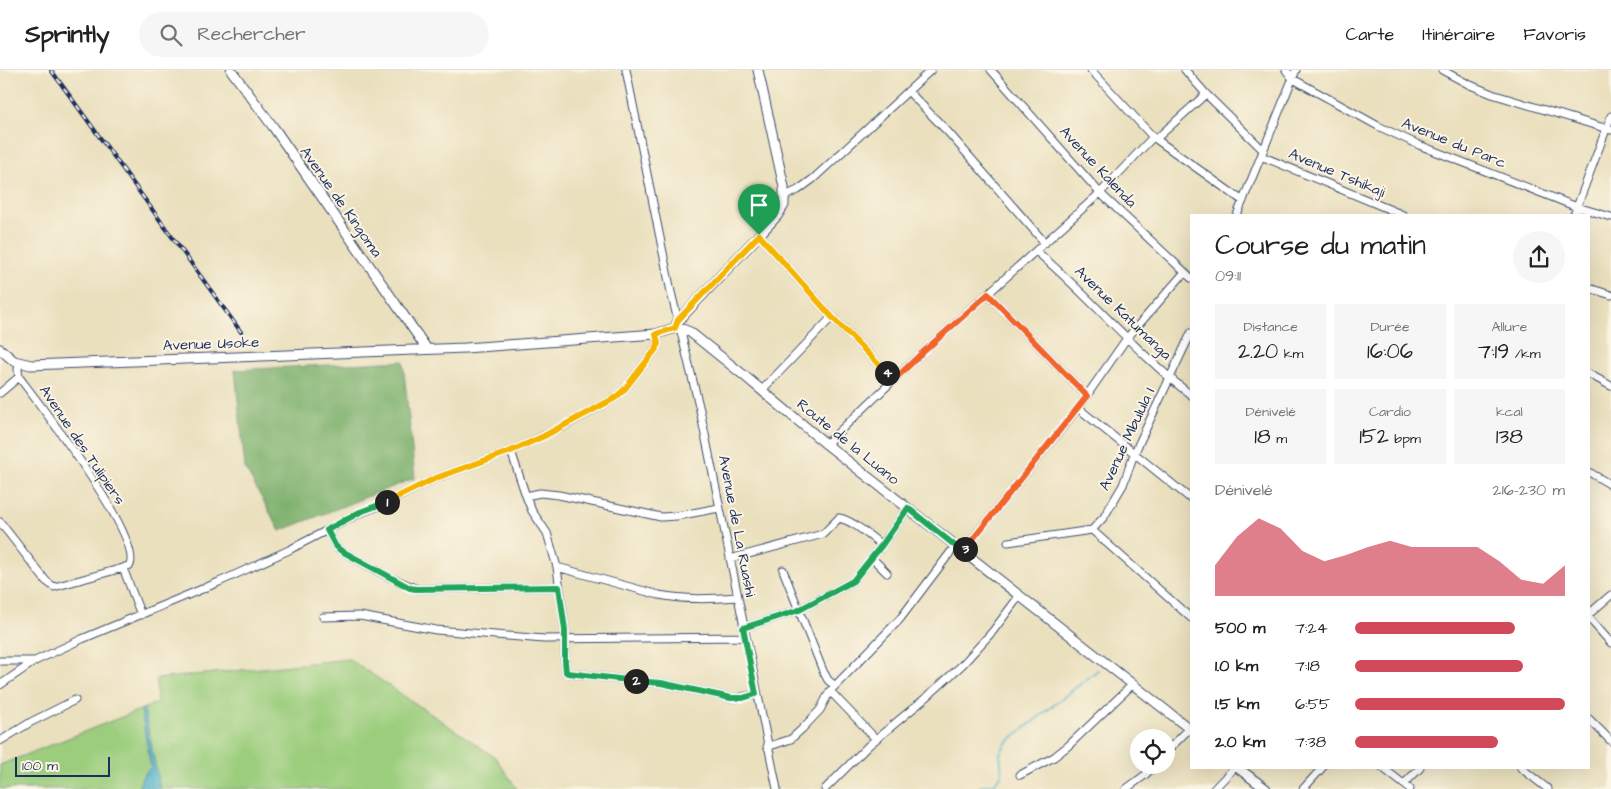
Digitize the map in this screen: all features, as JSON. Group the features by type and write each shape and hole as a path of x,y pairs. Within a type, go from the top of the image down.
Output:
{"street":[{"name":"Avenue de Kingoma","path":"232,70 427,349"},
{"name":"Avenue de La Ruashi","path":"626,70 678,325 700,410 756,694 777,789"},
{"path":"678,325 780,212 784,205 785,196 758,70"},
{"path":"785,196 798,190 813,179 932,70"},
{"name":"Avenue Kalenda","path":"991,70 1100,193 1190,277"},
{"path":"1091,70 1154,138 1243,201"},
{"path":"1185,70 1262,153"},
{"path":"1286,70 1292,79"},
{"path":"1237,214 1296,70"},
{"path":"1442,70 1492,94 1609,129"},
{"name":"Avenue du Parc","path":"1292,79 1378,126 1419,145 1577,207 1611,217"},
{"path":"908,91 948,132 1045,243"},
{"path":"826,444 922,353 1100,193 1154,138 1206,94"},
{"path":"1574,214 1609,129 1611,116"},
{"name":"Avenue Tshikaji","path":"1262,153 1401,214"},
{"path":"759,235 832,317 894,380"},
{"name":"Avenue Katumanga","path":"1036,251 1064,275 1170,379 1190,393"},
{"path":"767,747 797,735 822,708 833,689 900,618 1078,408 1127,338 1184,273"},
{"path":"1590,288 1611,295"},
{"path":"988,294 1087,396"},
{"path":"762,390 832,317"},
{"name":"Avenue Usoke","path":"0,349 11,359 31,365 427,349 656,334 678,325"},
{"name":"Route de la Luano","path":"678,325 704,343 826,444 1190,729"},
{"path":"0,685 35,661 82,639 289,550 360,512 384,504 436,478 511,451 553,432 615,398 624,390 656,349 658,344 656,334"},
{"name":"Avenue Mbulula I","path":"1092,530 1104,517 1118,496 1128,474 1134,454 1190,335"},
{"name":"Avenue des Tulipiers","path":"19,362 19,377 67,441 101,491 122,531 131,554 130,564 123,568"},
{"path":"1590,375 1611,386"},
{"path":"0,394 19,377"},
{"path":"1078,408 1190,498"},
{"path":"511,451 532,511 547,533 557,567 565,625 565,669 568,673 661,683 731,698 743,698 756,694"},
{"path":"1590,473 1611,486"},
{"path":"526,496 540,493 559,495 661,517 720,508"},
{"path":"743,628 799,610 853,581 908,508"},
{"path":"730,558 823,534 839,518 854,525 882,545"},
{"path":"0,522 46,581 54,587 123,568 141,615"},
{"path":"327,530 340,550 410,588 559,587"},
{"path":"1008,542 1092,530 1190,617"},
{"path":"872,558 887,573"},
{"path":"557,567 675,598 690,600 737,597"},
{"path":"783,570 823,671 833,689 876,739"},
{"path":"825,789 876,739 962,666 993,631 1020,595"},
{"path":"1590,613 1611,595"},
{"path":"323,617 360,616 436,630 544,639 745,637"},
{"path":"1590,619 1611,643"},
{"path":"0,661 35,661"},
{"path":"1020,775 1054,757 1068,746 1132,684"},
{"path":"0,740 75,700"},
{"path":"1590,720 1611,742"},
{"path":"1175,743 1190,729"},
{"path":"1214,789 1233,769"},
{"path":"1239,769 1266,789"},
{"path":"1303,789 1321,769"},
{"path":"1384,769 1410,789"},
{"path":"1404,784 1419,769"},
{"path":"1522,769 1548,789"},
{"path":"1126,789 1146,774"}],"green space":[{"path":"403,361 415,478 280,531 245,468 235,370"},
{"path":"349,659 495,757 517,789 160,789 144,709 141,711 151,767 143,775 138,789 0,789 0,765 157,703 156,679"}],"water":[{"path":"144,709 160,789 138,789 143,775 151,767 141,710"}],"waterway":[{"path":"977,789 981,786 994,784 1002,775 1000,753 1006,743 1098,670"}],"railway":[{"path":"51,70 241,332"}],"route":[{"path":"759,235 832,317 894,380 988,294 1087,396 963,552 908,508 853,581 799,610 743,628 756,694 743,698 731,698 661,683 566,672 565,625 559,587 422,590 410,588 337,548 327,530 360,512 384,504 436,478 511,451 562,427 615,398 624,390 658,347 656,334 675,328 678,320 759,235"}]}
